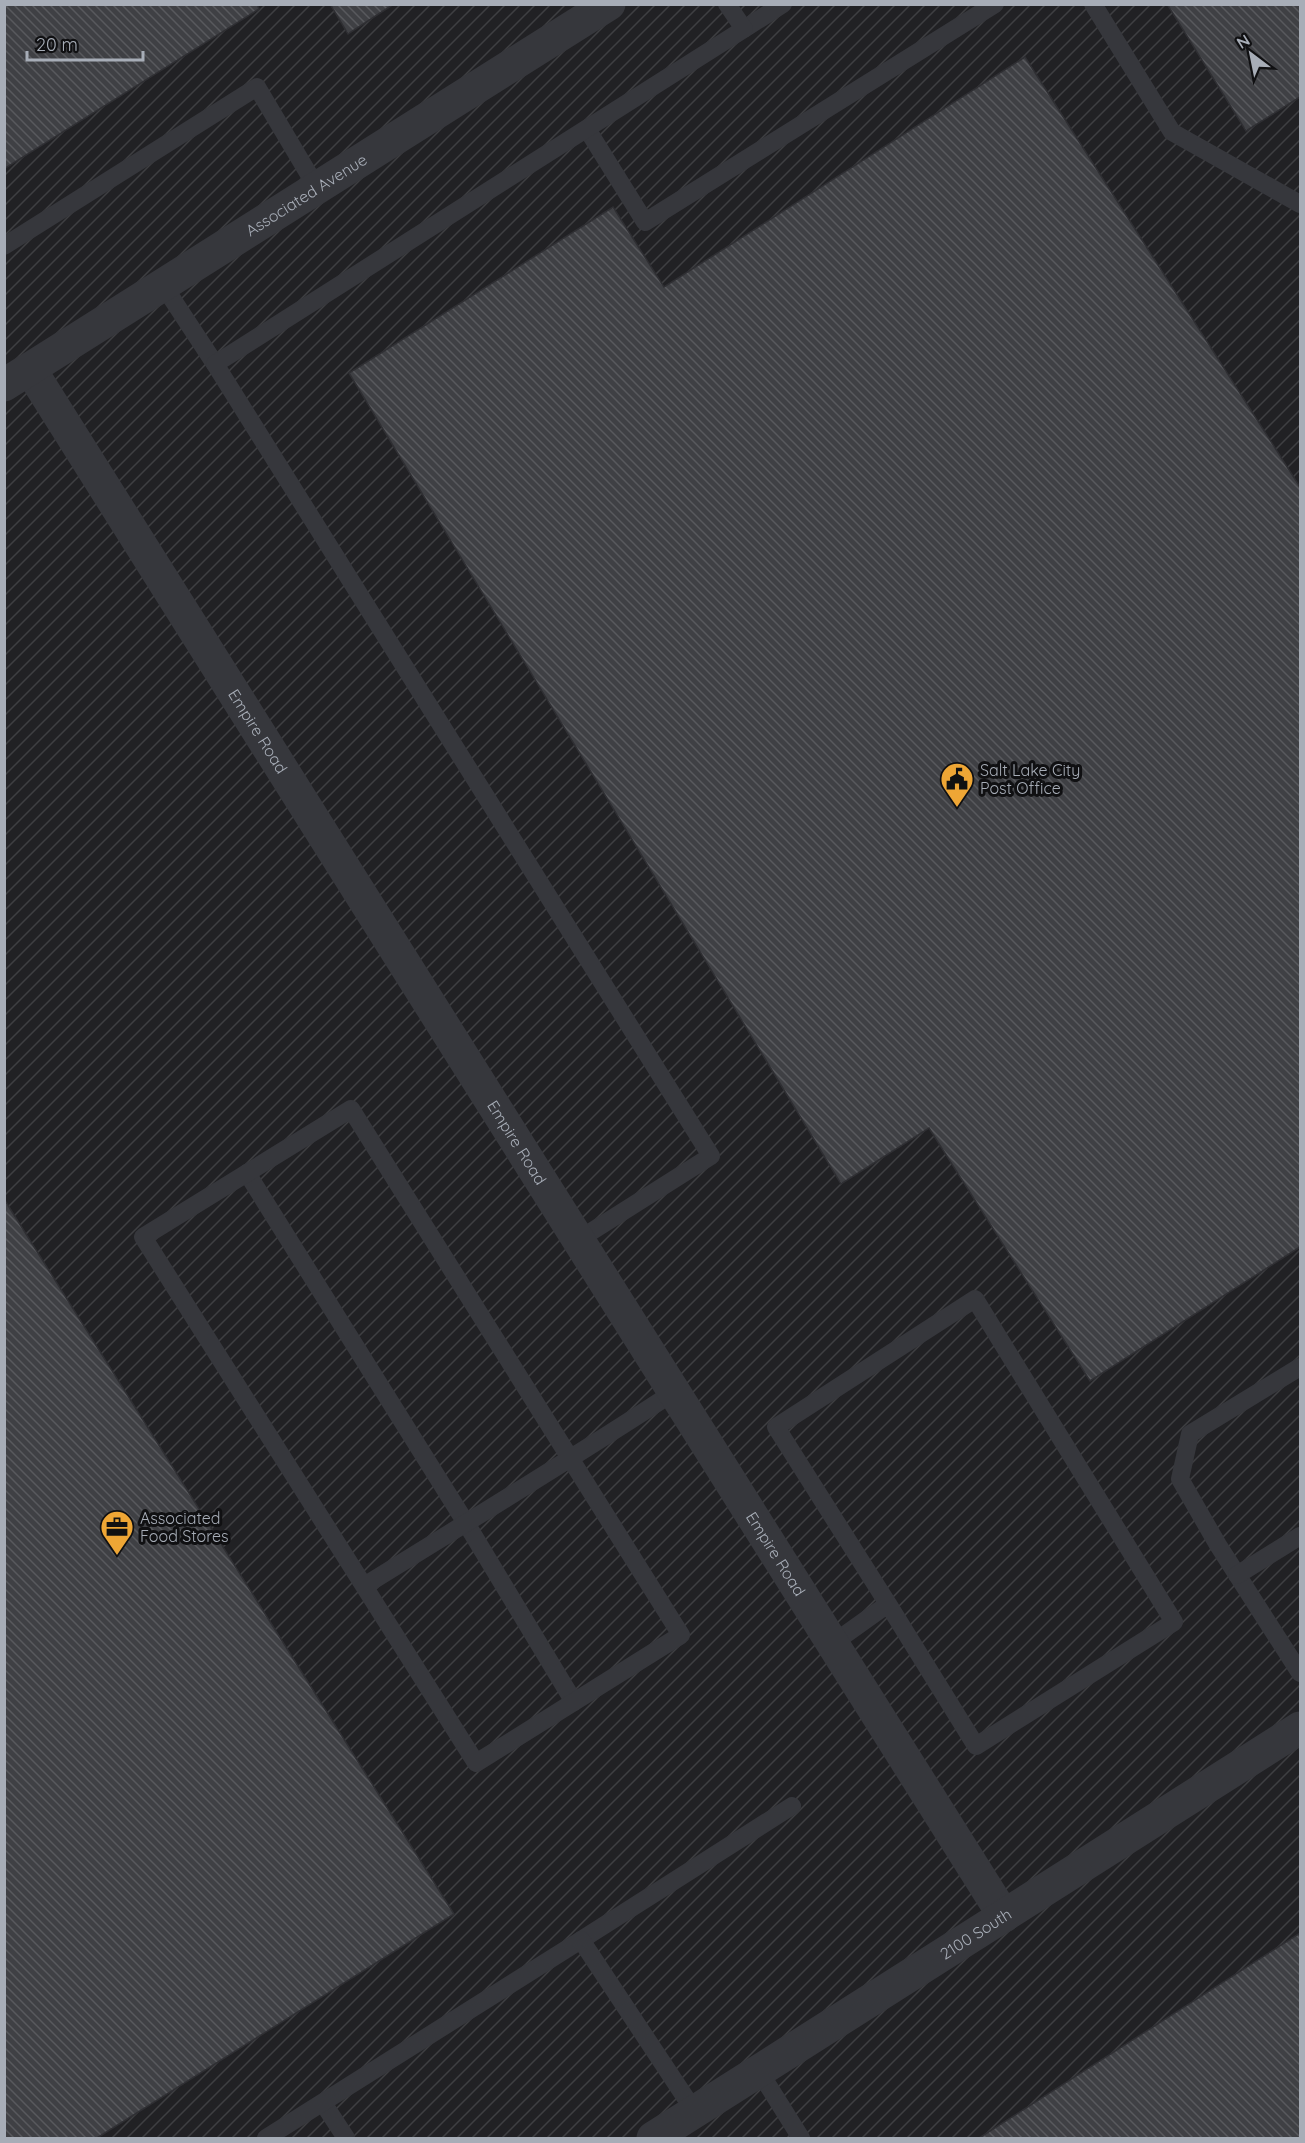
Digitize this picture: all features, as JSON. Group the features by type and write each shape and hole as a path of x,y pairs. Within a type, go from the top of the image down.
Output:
{"street":[{"name":"Associated Avenue","path":"17,377 609,4"},
{"name":"Empire Road","path":"17,377 578,1240 1004,1916"},
{"name":"2100 South","path":"653,2139 1300,1728"}],"lane":[{"path":"727,4 744,29"},
{"path":"214,364 783,4"},
{"path":"587,129 645,222 995,4"},
{"path":"1093,4 1172,132 1300,204"},
{"path":"4,246 257,87 317,188"},
{"path":"163,285 711,1156 578,1240"},
{"path":"351,1109 570,1458 681,1635 476,1763 143,1237 351,1109"},
{"path":"247,1173 466,1523 574,1702"},
{"path":"975,1299 1174,1622 976,1746 888,1604 776,1427 975,1299"},
{"path":"1300,1367 1190,1434 1180,1479 1237,1575 1300,1673"},
{"path":"364,1586 674,1392"},
{"path":"1237,1575 1300,1536"},
{"path":"832,1644 888,1604"},
{"path":"266,2139 792,1806"},
{"path":"581,1940 695,2112"},
{"path":"759,2071 801,2139"},
{"path":"323,2103 346,2139"}],"shaded area":[{"path":"5,5 1300,5 1300,2138 5,2138"}],"building":[{"path":"4,4 257,4 259,9 4,169"},
{"path":"330,4 394,4 348,34"},
{"path":"1167,4 1300,4 1300,97 1246,131"},
{"name":"Salt Lake City Post Office","path":"1025,57 1300,487 1300,1247 1090,1381 929,1128 841,1184 349,373 613,207 664,287"},
{"name":"Associated Food Stores","path":"4,1199 454,1914 97,2138 4,2138"},
{"path":"1300,1933 1300,2138 979,2138"}],"place":[{"name":"Salt Lake City Post Office","path":"957,808"},
{"name":"Associated Food Stores","path":"117,1556"}]}
